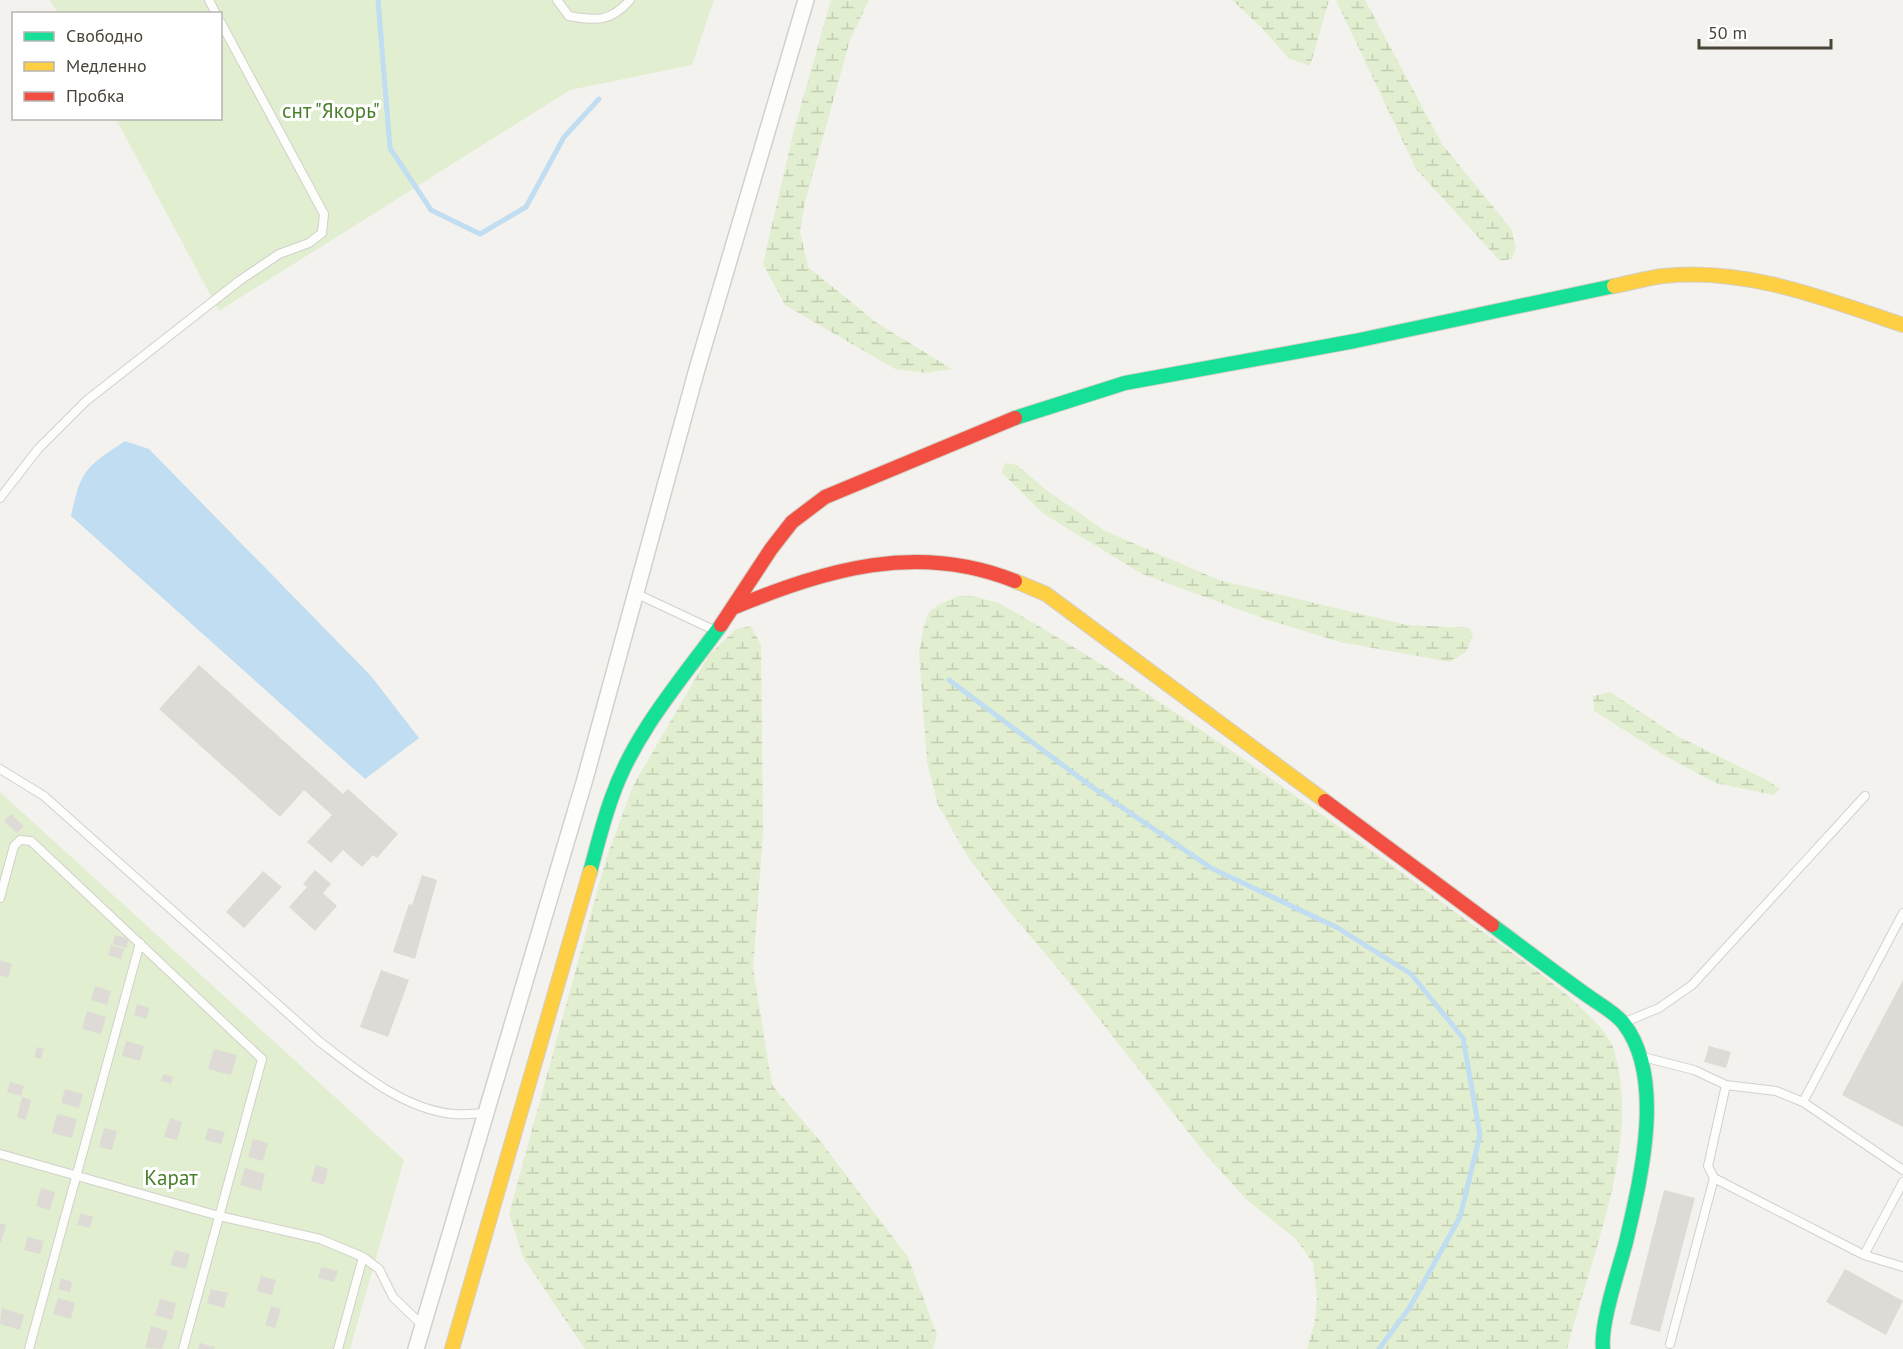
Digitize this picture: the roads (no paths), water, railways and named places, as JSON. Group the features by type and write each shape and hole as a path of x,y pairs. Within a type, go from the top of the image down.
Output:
{"street":[{"path":"416,1349 585,779 697,369 806,0"},
{"path":"452,1349 612,796 628,759 662,706 735,607 778,540 792,522 825,497 1030,412 1125,382 1354,341 1663,276 1714,276 1756,281 1818,296 1903,325"},
{"path":"735,607 795,581 860,567 908,561 958,564 1002,575 1046,594 1624,1023 1635,1039 1641,1056 1646,1110 1643,1158 1603,1349"}],"lane":[{"path":"557,0 569,16 592,21 618,13 630,0"},
{"path":"0,498 38,449 86,401 239,280 279,254 309,243 322,233 324,214 222,25"},
{"path":"636,593 717,631"},
{"path":"0,769 44,796 320,1042 365,1076 411,1102 452,1114 487,1113"},
{"path":"1624,1023 1659,1008 1692,985 1865,796"},
{"path":"0,898 14,846 20,840 31,841 262,1059 183,1349"},
{"path":"1803,1102 1903,913"},
{"path":"30,1349 140,943"},
{"path":"1641,1056 1694,1070 1726,1085 1776,1091 1803,1102 1903,1170"},
{"path":"1670,1344 1713,1178 1708,1166 1726,1085"},
{"path":"0,1154 76,1178 219,1216 320,1239 363,1257 379,1269 393,1297 423,1326"},
{"path":"1713,1178 1864,1255 1903,1267"},
{"path":"1864,1255 1903,1182"},
{"path":"338,1349 363,1257"}],"water":[{"path":"125,441 149,449 371,676 419,738 365,779 71,516 78,488 87,471"}],"waterway":[{"path":"378,0 390,148 431,210 480,234 526,207 564,137 599,99"},
{"path":"949,680 1092,787 1211,868 1338,928 1411,974 1463,1038 1480,1135 1460,1217 1410,1307 1379,1349"}],"park label":[{"name":"снт \"Якорь\"","path":"331,111"},
{"name":"Карат","path":"171,1178"}]}
